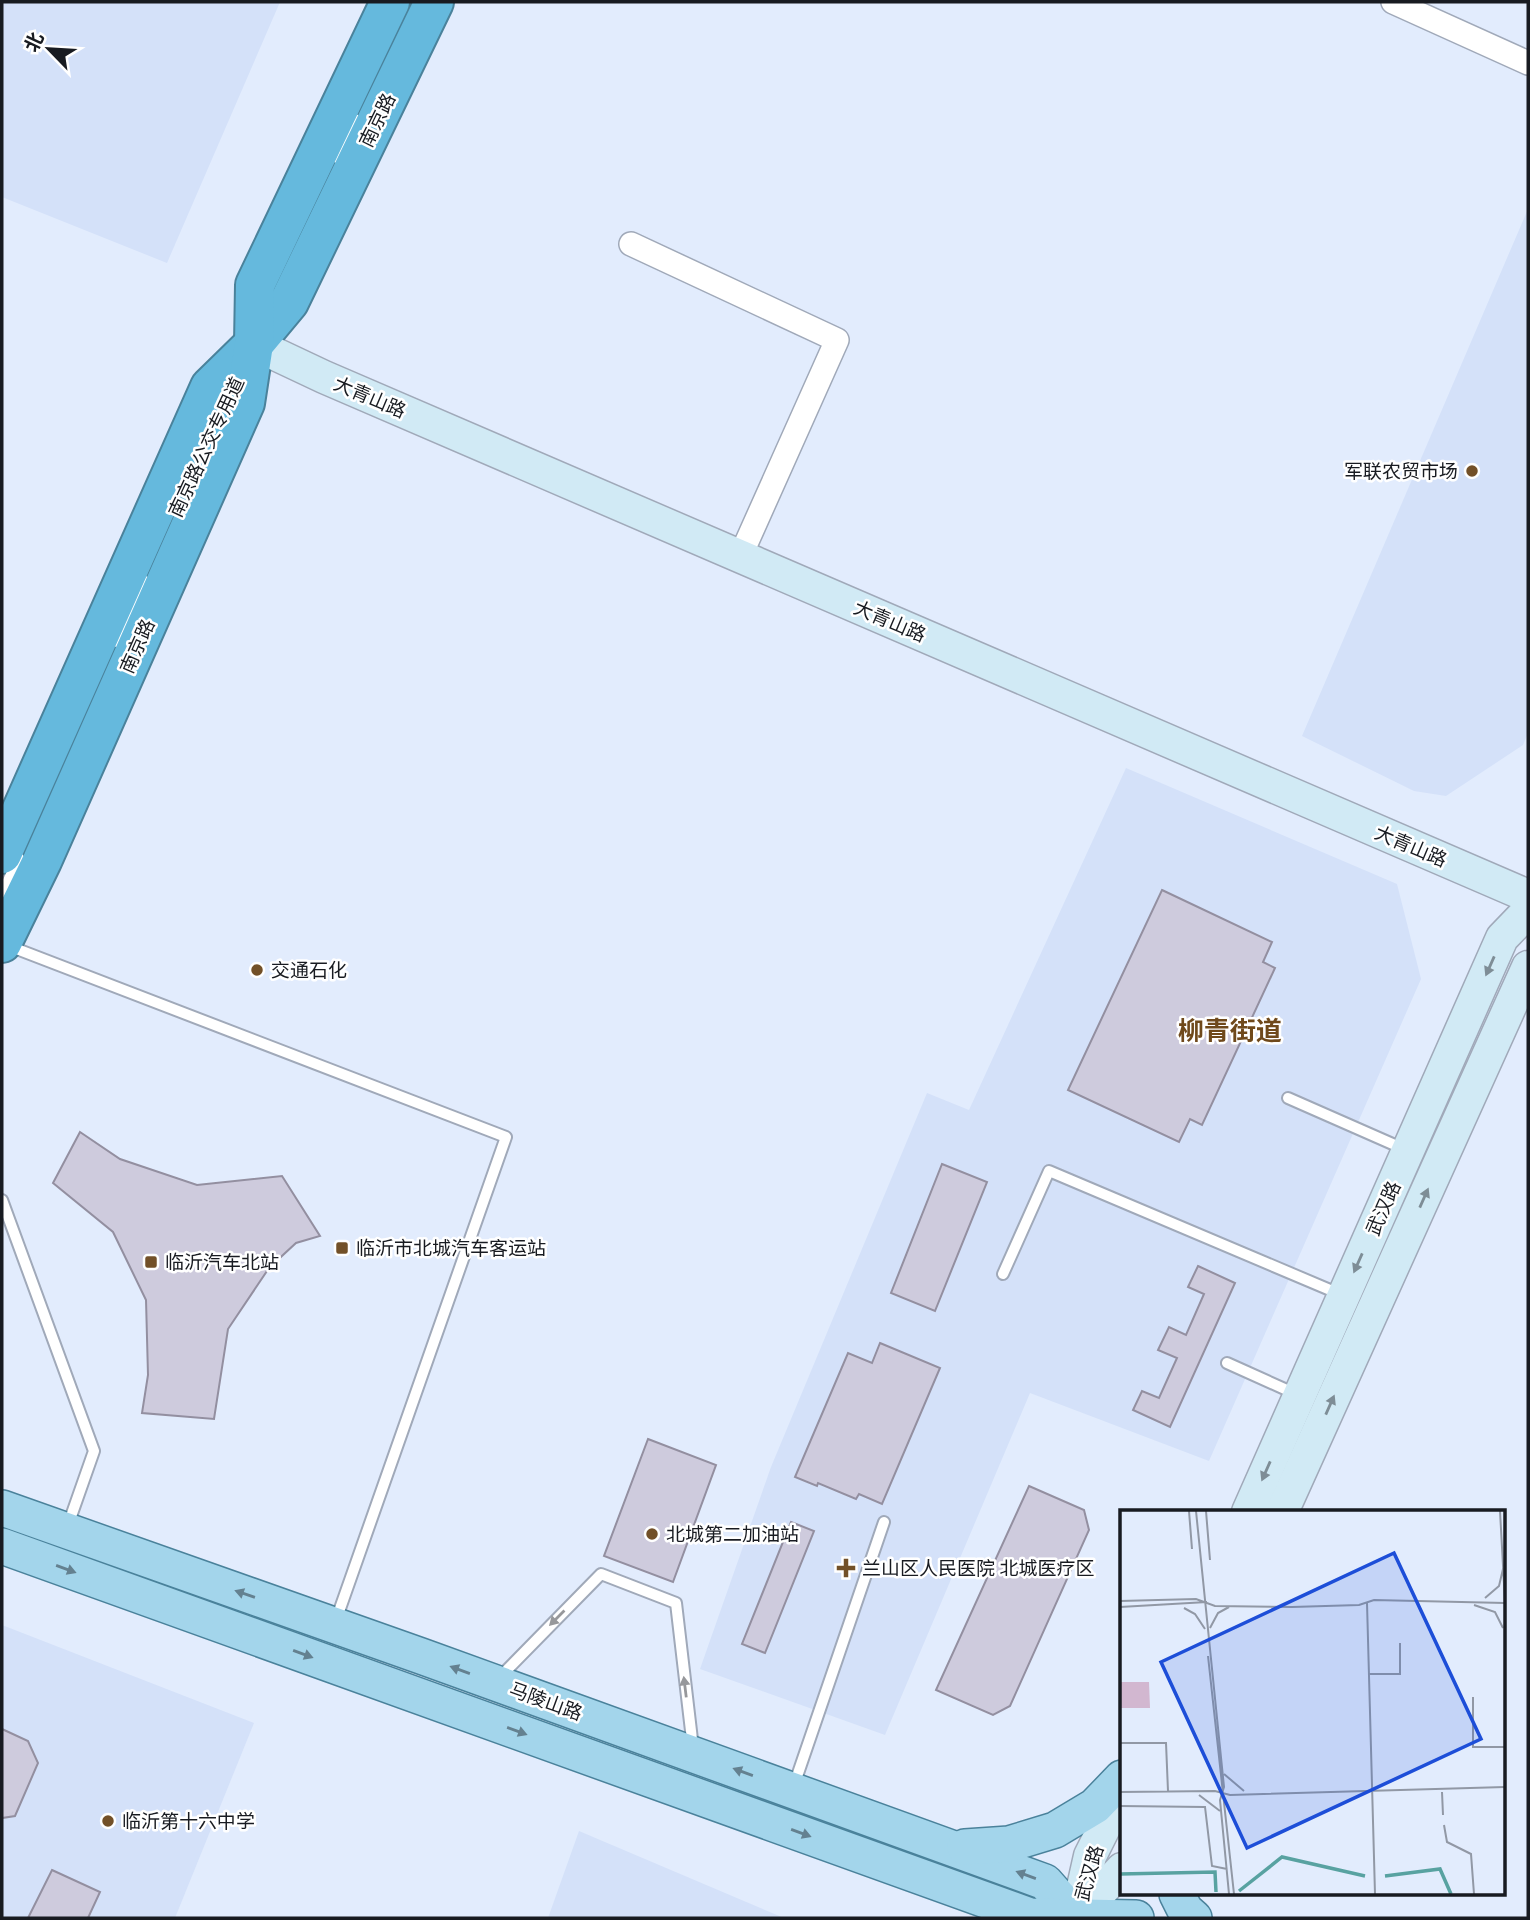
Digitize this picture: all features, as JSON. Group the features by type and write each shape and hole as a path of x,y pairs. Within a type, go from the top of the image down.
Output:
{"highway":[{"name":"南京路","path":"2,943 245,403 254,344 255,285 390,2"},
{"name":"南京路","path":"13,850 210,387 254,344 289,302 433,2"}],"main road":[{"name":"大青山路","path":"254,344 324,377 1528,897"},
{"name":"武汉路","path":"1249,1510 1502,938 1528,911"},
{"name":"武汉路","path":"1283,1510 1528,967"},
{"name":"马陵山路","path":"2,1508 494,1682 1045,1882 1077,1918"},
{"name":"马陵山路","path":"2,1546 1030,1916 1136,1918"},
{"path":"950,1847 1009,1844 1055,1830 1095,1806 1120,1780"},
{"name":"武汉路","path":"1077,1918 1090,1856 1120,1795"},
{"name":"武汉路","path":"1077,1918 1120,1871"},
{"path":"930,1880 980,1918"},
{"path":"1178,1896 1185,1910 1194,1918"}],"street":[{"path":"1393,2 1528,63"},
{"path":"631,244 837,340 740,556"}],"lane":[{"path":"332,170 360,108"},
{"name":"南京路公交专用道","path":"234,386 270,307"},
{"path":"111,656 150,569"},
{"path":"2,893 13,850"},
{"path":"2,943 506,1136 334,1625"},
{"path":"1288,1098 1408,1150"},
{"path":"1003,1274 1049,1171 1344,1296"},
{"path":"2,1200 94,1451 66,1531"},
{"path":"1227,1363 1299,1395"},
{"path":"792,1790 884,1522"},
{"path":"494,1682 601,1574 676,1603 693,1755"}],"shaded area":[{"path":"2,2 280,2 167,263 2,197"},
{"name":"军联农贸市场","path":"1528,209 1528,733 1523,745 1446,796 1414,791 1302,736"},
{"path":"1126,768 1397,884 1421,979 1209,1461 1030,1393 885,1735 700,1669 771,1467 927,1093 969,1110"},
{"name":"临沂第十六中学","path":"2,1625 254,1723 175,1918 2,1918"},
{"path":"579,1831 784,1918 548,1918"}],"building":[{"path":"1162,890 1272,942 1263,962 1275,968 1202,1125 1190,1119 1179,1142 1068,1090"},
{"path":"80,1132 120,1159 197,1185 282,1176 320,1236 296,1243 269,1268 228,1329 214,1419 142,1413 148,1375 146,1300 113,1232 53,1183"},
{"path":"942,1164 987,1182 935,1311 891,1293"},
{"path":"1198,1266 1235,1283 1170,1427 1133,1410 1142,1391 1159,1398 1177,1358 1158,1350 1169,1327 1186,1335 1204,1294 1188,1287"},
{"path":"880,1343 940,1368 882,1504 859,1494 856,1499 818,1483 817,1486 795,1477 848,1353 872,1363"},
{"path":"648,1439 716,1465 673,1582 604,1556"},
{"path":"1029,1486 1084,1510 1089,1530 1010,1706 993,1715 936,1690"},
{"path":"791,1522 814,1531 765,1653 742,1644"},
{"path":"2,1729 28,1741 38,1763 15,1816 2,1818"},
{"path":"52,1870 100,1892 88,1918 28,1918"}],"place":[{"name":"军联农贸市场","path":"1472,471"},
{"name":"交通石化","path":"257,970"},
{"name":"临沂市北城汽车客运站","path":"342,1248"},
{"name":"临沂汽车北站","path":"151,1262"},
{"name":"北城第二加油站","path":"652,1534"},
{"name":"兰山区人民医院 北城医疗区","path":"846,1568"},
{"name":"临沂第十六中学","path":"108,1821"}],"district":[{"name":"柳青街道","path":"1230,1031"}]}
